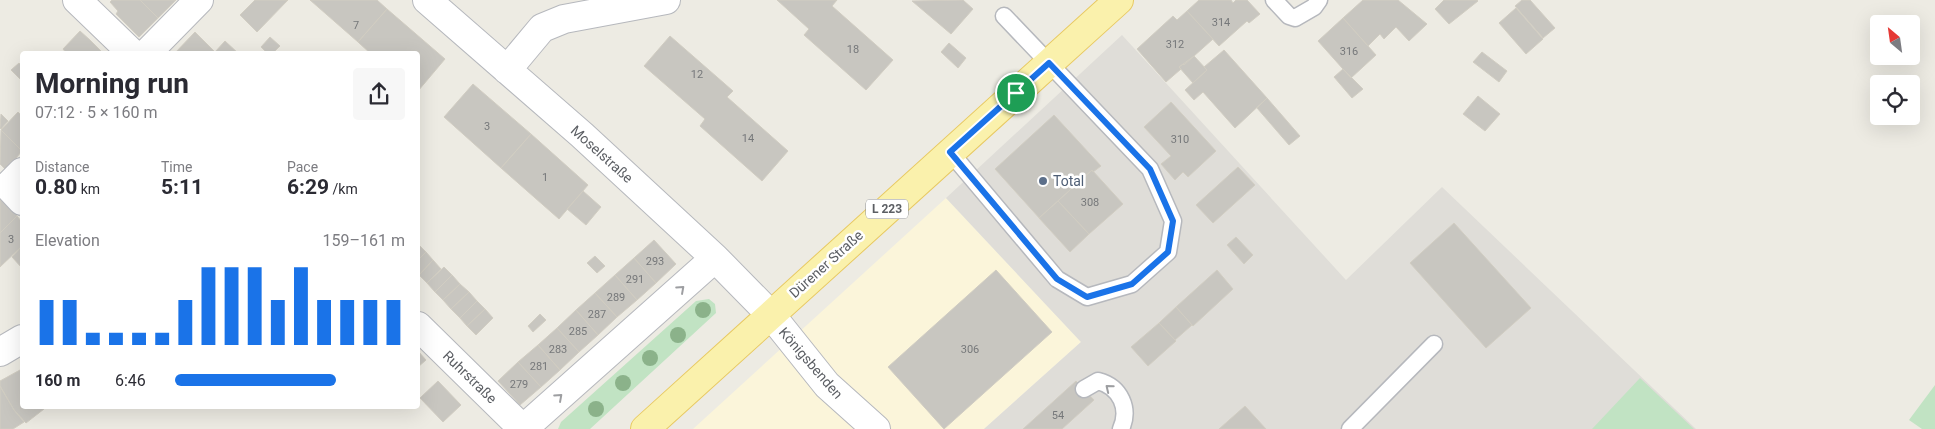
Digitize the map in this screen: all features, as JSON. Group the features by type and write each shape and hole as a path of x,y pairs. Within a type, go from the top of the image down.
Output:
{"main road":[{"name":"Dürener Straße","path":"645,429 1049,63 1106,4"}],"street":[{"path":"77,0 130,51"},
{"path":"149,51 199,0"},
{"name":"Moselstraße","path":"427,0 582,135 715,258 771,315"},
{"path":"507,70 542,28 556,22 666,0"},
{"path":"20,174 8,186 20,199"},
{"path":"523,429 715,258"},
{"name":"Königsbenden","path":"771,315 827,385 876,429"},
{"name":"Ruhrstraße","path":"420,328 523,429"},
{"path":"0,352 20,340"}],"lane":[{"path":"1274,0 1290,16 1295,18 1314,7 1319,0"},
{"path":"950,152 1057,279 1087,297 1132,284 1168,252 1173,221 1150,169 1004,16"},
{"path":"1350,429 1434,344"},
{"path":"1084,389 1098,381 1106,383 1123,401 1126,410 1121,429"}],"shaded area":[{"path":"1122,35 1346,280 1442,187 1696,429 984,429 1081,342 946,198"},
{"path":"946,198 1081,342 984,429 693,429"}],"green space":[{"path":"709,299 715,304 716,313 590,429 558,429 561,422 696,301"},
{"path":"1640,378 1694,429 1592,429"},
{"path":"1935,385 1935,429 1922,429 1909,420"}],"building":[{"path":"112,0 140,0 158,18 139,37 116,14 118,11 110,2"},
{"path":"140,0 176,0 158,18"},
{"path":"255,0 288,0 257,32 240,15"},
{"path":"310,0 377,0 387,9 358,42"},
{"path":"777,0 837,0 832,6 893,60 866,90 804,35 809,29"},
{"path":"963,0 973,9 951,34 912,1"},
{"path":"1199,0 1231,0 1233,3 1236,0 1247,0 1260,14 1249,23 1247,21 1219,46 1187,11"},
{"path":"1363,0 1398,0 1427,24 1409,41 1396,27 1384,39 1380,34 1368,46 1343,18"},
{"path":"1444,0 1478,1 1449,24 1435,9"},
{"path":"1522,0 1530,0 1555,28 1543,38 1515,6"},
{"path":"1516,8 1543,39 1526,54 1499,23"},
{"path":"387,9 445,59 420,89 420,51 368,51 358,42"},
{"path":"1187,11 1213,39 1184,65 1179,67 1181,69 1166,82 1137,49 1173,16 1177,20"},
{"path":"1343,18 1376,55 1351,78 1318,41"},
{"path":"80,31 101,51 65,51 63,49"},
{"path":"195,32 214,51 177,51"},
{"path":"670,36 733,91 727,97 788,151 762,181 700,126 705,119 644,66"},
{"path":"270,37 280,46 275,51 265,51 261,47"},
{"path":"225,41 236,51 216,51"},
{"path":"949,43 966,58 958,68 941,52"},
{"path":"1224,50 1267,98 1235,128 1203,92 1194,100 1185,90 1207,70 1204,67"},
{"path":"1482,52 1507,71 1499,82 1473,62"},
{"path":"1194,56 1207,70 1193,83 1179,67"},
{"path":"20,64 20,79 11,70"},
{"path":"1343,69 1363,89 1352,98 1334,77"},
{"path":"473,84 531,134 501,168 444,117"},
{"path":"1478,96 1500,114 1485,131 1463,114"},
{"path":"1267,98 1300,136 1289,145 1257,108"},
{"path":"1171,102 1216,151 1188,177 1183,172 1175,180 1161,164 1171,156 1144,127"},
{"path":"18,112 20,114 20,149 1,130"},
{"path":"1,114 8,121 1,129 0,128"},
{"path":"1054,115 1101,166 1093,172 1092,170 1039,218 995,169"},
{"path":"1,130 20,149 20,153 6,170 0,164"},
{"path":"531,134 588,185 559,219 501,168"},
{"path":"1238,167 1255,185 1213,223 1196,205"},
{"path":"1092,170 1123,204 1089,234 1058,201"},
{"path":"583,191 601,207 586,225 567,209"},
{"path":"0,199 17,216 0,233"},
{"path":"1058,201 1089,234 1070,252 1039,218"},
{"path":"17,216 20,220 20,248 0,267 0,233"},
{"path":"1454,223 1531,308 1486,348 1410,263"},
{"path":"1236,237 1253,255 1244,264 1227,245"},
{"path":"654,240 676,264 656,283 634,258"},
{"path":"420,246 426,252 420,258"},
{"path":"20,248 20,266 12,257"},
{"path":"426,252 433,260 420,274 420,258"},
{"path":"595,256 605,266 597,273 587,263"},
{"path":"634,258 656,283 637,300 615,275"},
{"path":"433,260 441,269 427,283 420,274"},
{"path":"444,267 452,275 435,292 427,283"},
{"path":"996,270 1052,332 944,429 888,367"},
{"path":"1217,270 1233,289 1193,326 1176,307"},
{"path":"452,275 460,284 443,300 435,292"},
{"path":"615,275 637,300 617,317 595,293"},
{"path":"460,284 469,292 451,309 443,300"},
{"path":"469,292 477,301 460,318 451,309"},
{"path":"595,293 617,317 598,335 576,310"},
{"path":"477,301 485,309 467,326 460,318"},
{"path":"1176,307 1192,325 1175,340 1159,323"},
{"path":"485,309 493,318 476,335 467,326"},
{"path":"576,310 598,335 579,352 557,328"},
{"path":"540,314 546,320 533,332 528,326"},
{"path":"1159,323 1176,341 1148,366 1131,347"},
{"path":"557,328 579,352 560,370 538,345"},
{"path":"538,345 560,370 541,387 518,362"},
{"path":"420,353 426,360 420,365"},
{"path":"518,362 541,387 520,405 498,381"},
{"path":"20,370 20,409 44,409 26,423 14,410 0,386 0,381"},
{"path":"438,381 461,405 443,422 420,398"},
{"path":"1076,381 1094,400 1062,429 1023,429"},
{"path":"0,386 14,410 24,422 13,429 0,429"},
{"path":"1245,406 1266,429 1219,429"}],"place":[{"name":"Total","path":"1043,181"}],"route":[{"path":"1049,63 1150,169 1173,221 1168,252 1132,284 1087,297 1057,279 950,152 1016,93 1049,63"}]}
